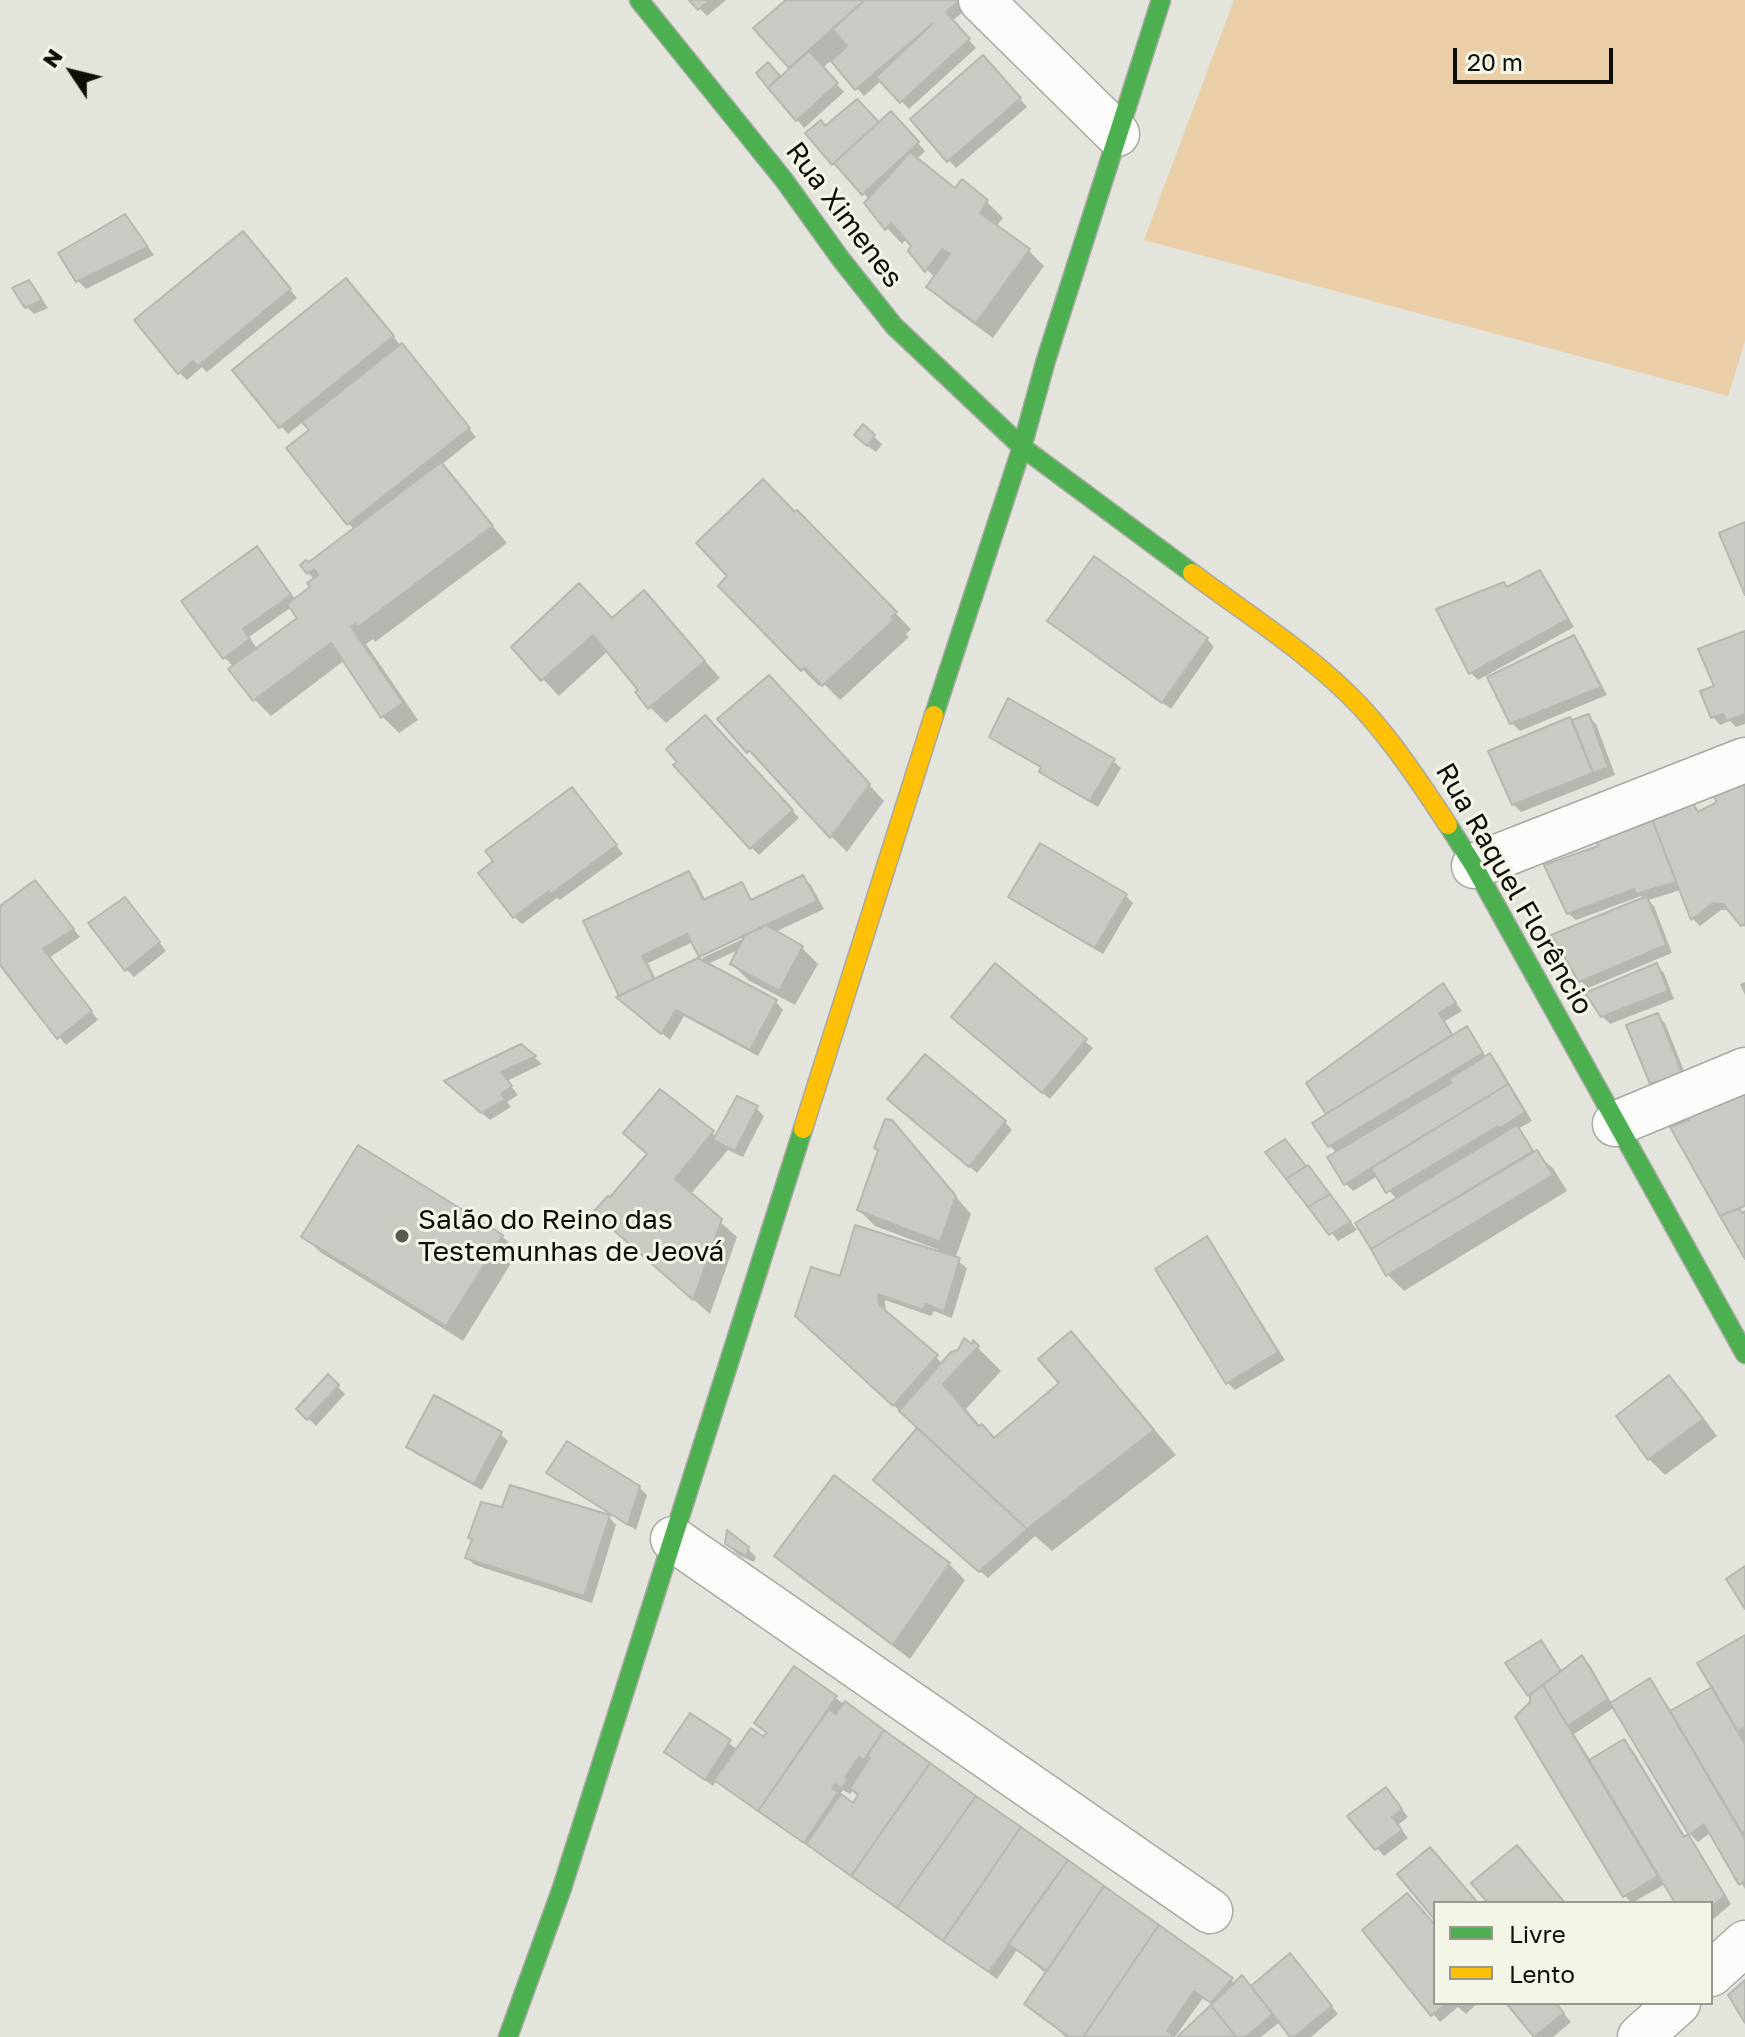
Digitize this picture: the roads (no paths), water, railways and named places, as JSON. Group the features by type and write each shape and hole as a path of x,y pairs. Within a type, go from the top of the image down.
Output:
{"main road":[{"name":"Rua Ximenes","path":"639,0 784,180 894,326 1022,447"},
{"path":"508,2037 562,1888 988,545 1022,447 1046,360 1161,0"},
{"name":"Rua Raquel Florêncio","path":"1022,447 1315,665 1360,706 1412,769 1474,866 1745,1354"}],"street":[{"path":"981,0 1117,134"},
{"path":"1474,866 1745,760"},
{"path":"1615,1124 1745,1070"},
{"path":"673,1539 1210,1911"},
{"path":"1713,1972 1745,1943"},
{"path":"1640,2037 1676,2005"}],"place":[{"name":"Salão do Reino das Testemunhas de Jeová","path":"402,1236"}]}
